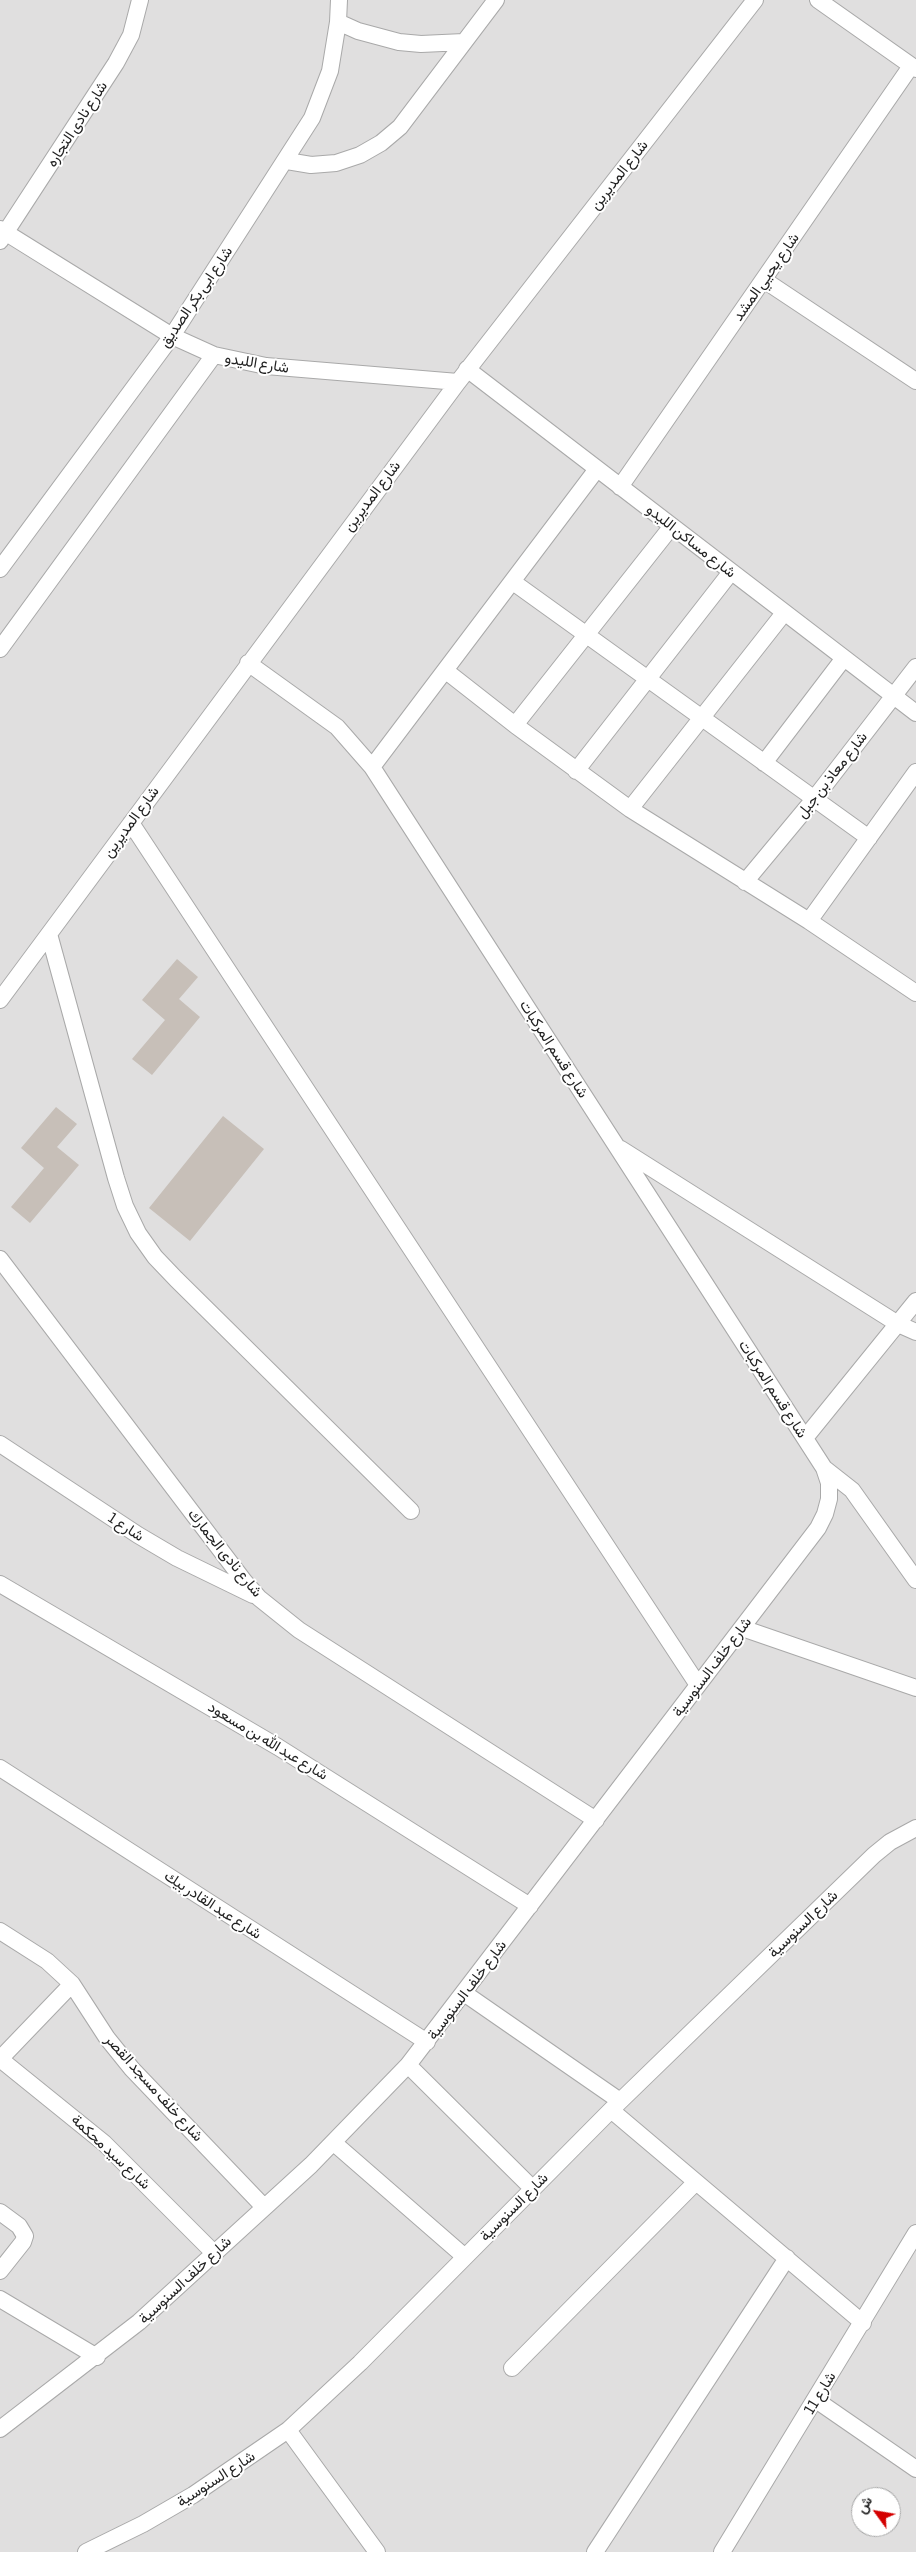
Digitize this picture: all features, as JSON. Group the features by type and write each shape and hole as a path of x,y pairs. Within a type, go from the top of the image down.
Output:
{"street":[{"name":"شارع نادى التجاره","path":"2,234 116,64 131,35 140,0"},
{"name":"شارع ابى بكر الصديق","path":"0,569 172,336 287,161 312,118 327,79 338,22 339,0"},
{"path":"287,161 311,164 336,163 360,155 381,143 400,127 496,0"},
{"name":"شارع المديرين","path":"0,1000 462,375 755,0"},
{"path":"818,0 914,68"},
{"path":"338,22 358,31 399,42 421,44 464,42"},
{"name":"شارع يحيي المشد","path":"620,487 914,68"},
{"name":"شارع الليدو","path":"2,234 172,336 214,356 240,363 266,366 462,375"},
{"path":"764,280 916,381"},
{"path":"0,649 214,356"},
{"name":"شارع مساكن الليدو","path":"462,375 598,469 916,713"},
{"path":"372,767 598,469"},
{"path":"515,725 672,526"},
{"path":"576,771 731,572"},
{"path":"513,582 869,838"},
{"path":"630,809 784,613"},
{"path":"764,763 844,658"},
{"name":"شارع قسم المركبات","path":"248,662 330,722 356,746 372,767 824,1468"},
{"name":"شارع معاذ بن جبل","path":"745,882 814,799 916,667"},
{"path":"446,670 515,725 630,809 809,921 916,993"},
{"path":"809,921 916,772"},
{"path":"131,823 698,1685"},
{"path":"49,934 116,1178 125,1206 138,1233 155,1258 411,1511"},
{"path":"617,1146 898,1324 916,1332"},
{"name":"شارع نادى الجمارك","path":"2,1266 259,1598 299,1630 596,1820"},
{"path":"805,1438 916,1300"},
{"name":"شارع 1","path":"0,1444 138,1535 218,1579 259,1598"},
{"path":"824,1468 852,1490 916,1580"},
{"name":"شارع خلف السنوسية","path":"0,2429 98,2356 139,2322 334,2143 408,2065 818,1528 825,1514 829,1499 829,1483 824,1468"},
{"name":"شارع عبد الله بن مسعود","path":"0,1584 278,1747 530,1906"},
{"path":"742,1628 916,1688"},
{"name":"شارع عبد القادر بيك","path":"0,1768 427,2042"},
{"name":"شارع السنوسية","path":"90,2551 194,2496 288,2430 360,2364 615,2105 874,1855 890,1842 916,1828"},
{"name":"شارع خلف مسجد القصر","path":"0,1931 47,1962 72,1984 107,2038 132,2069 264,2207"},
{"path":"0,2059 72,1984"},
{"path":"464,1993 615,2105 696,2182 863,2322"},
{"name":"شارع سيد محكمة","path":"0,2059 72,2115 104,2143 214,2253"},
{"path":"408,2065 532,2189"},
{"path":"334,2143 465,2257"},
{"path":"512,2368 696,2182"},
{"path":"0,2212 19,2226 25,2236 23,2242 0,2271"},
{"name":"شارع 11","path":"722,2552 916,2233"},
{"path":"595,2552 787,2258"},
{"path":"0,2299 98,2356"},
{"path":"816,2400 916,2469"},
{"path":"288,2430 377,2552"}],"shaded area":[{"path":"0,0 916,0 916,2552 0,2552"}],"building":[{"path":"177,959 198,977 179,999 200,1017 152,1075 132,1059 165,1020 142,1000"},
{"path":"56,1107 77,1124 57,1147 79,1165 30,1223 11,1207 44,1168 21,1148"},
{"path":"223,1116 264,1149 190,1241 149,1208"}]}
